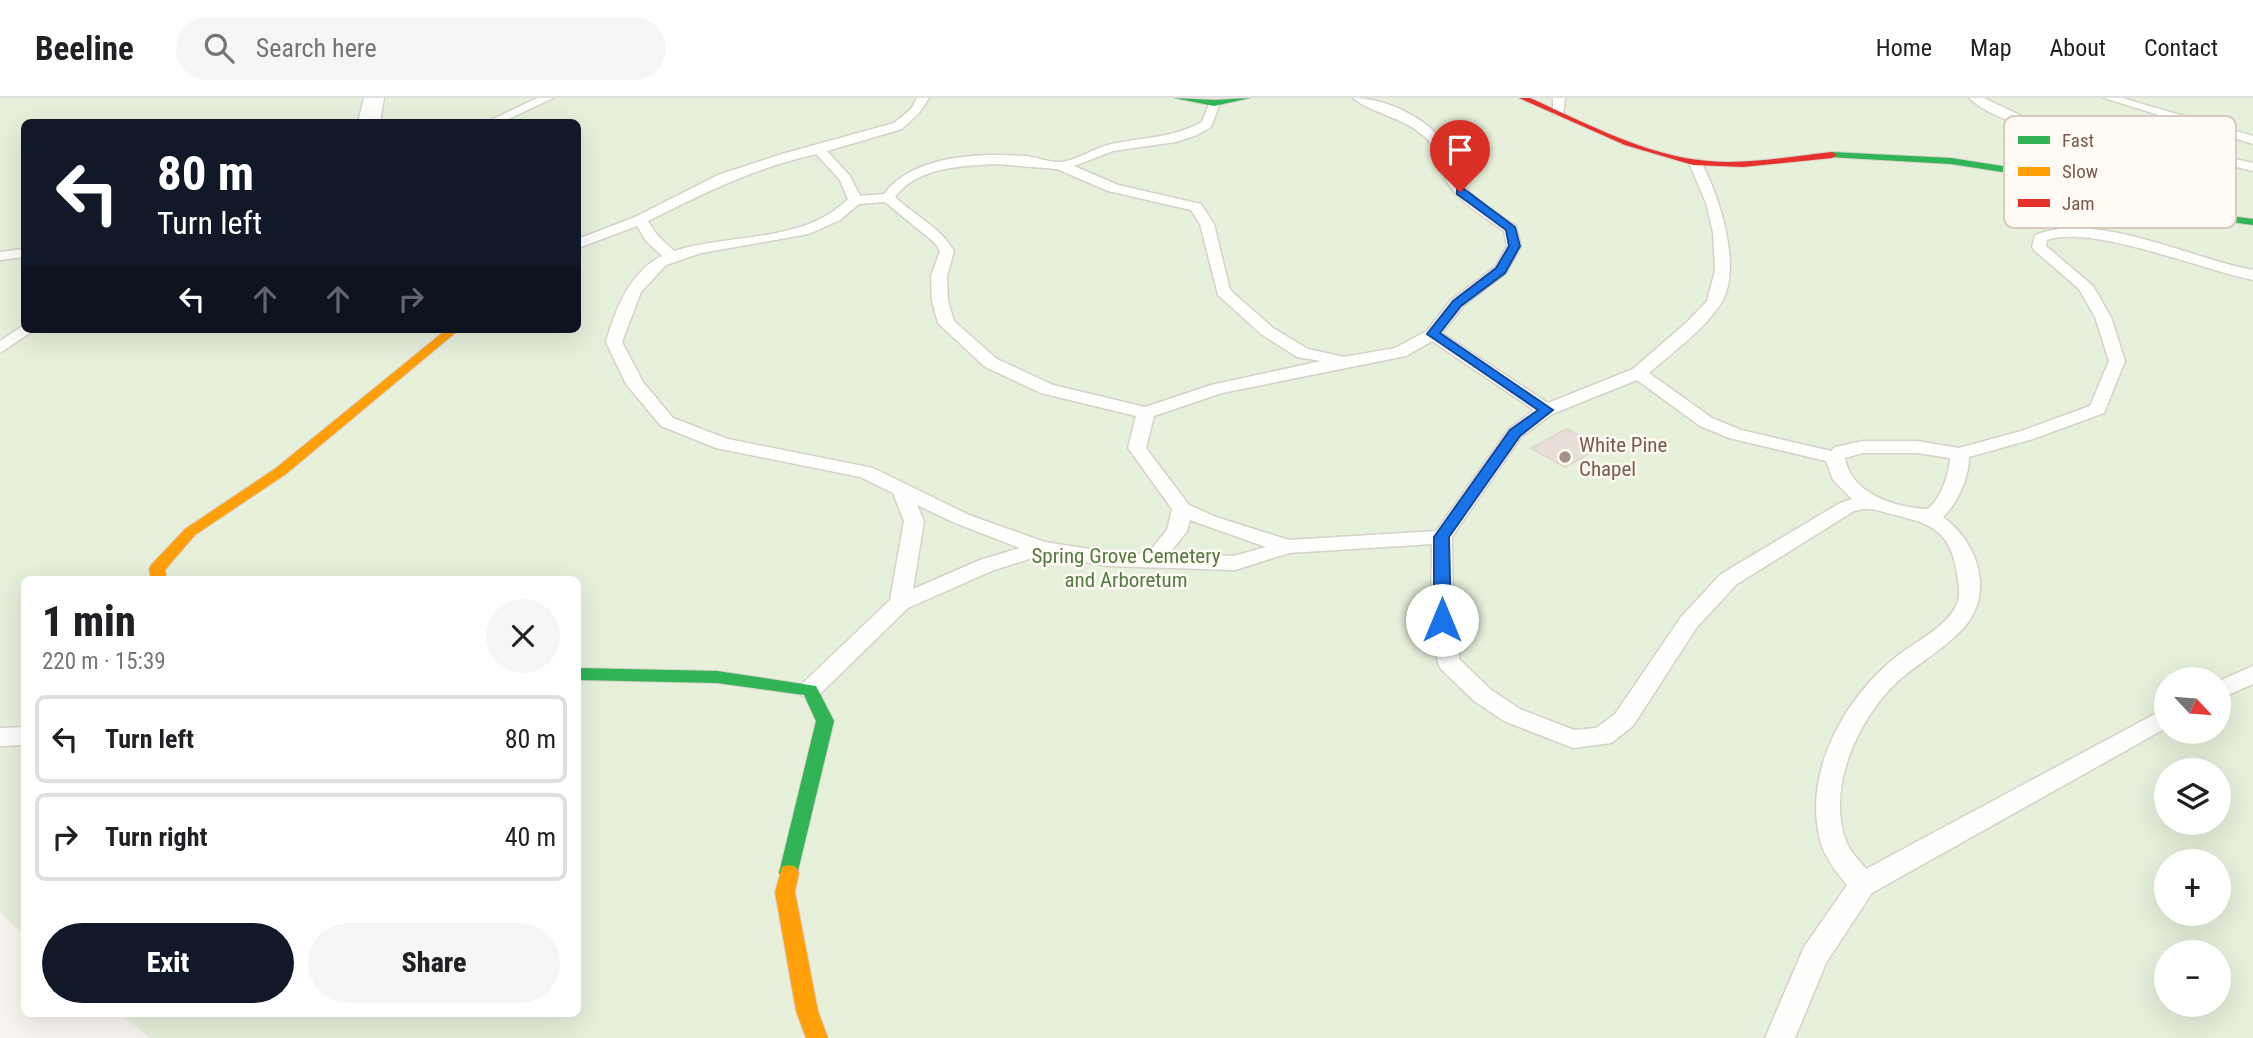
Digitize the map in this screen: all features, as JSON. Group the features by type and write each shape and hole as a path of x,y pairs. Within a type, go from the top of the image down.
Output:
{"street":[{"path":"370,119 374,98"},
{"path":"1178,98 1214,103 1246,98"},
{"path":"1523,98 1559,106 1600,132 1695,163 1742,163 1842,154 1951,161 2004,169"},
{"path":"158,576 157,569 190,533 281,471 449,333"},
{"path":"581,674 716,677 810,691 825,721 785,892 807,1011 817,1038"}],"lane":[{"path":"500,119 547,98"},
{"path":"581,243 640,220 723,178 786,157 898,126 915,111 923,98"},
{"path":"1359,98 1388,109 1430,135 1440,146 1451,179 1460,192 1511,229 1514,246 1501,270 1457,303 1433,334 1400,352 1217,389 1146,413 1047,389 991,362 946,323 940,301 939,276 947,251 940,236 900,210 888,198 855,200 843,213 809,229 774,238 671,256 647,275 623,308 614,342 635,384 667,422 723,444 866,472 962,519 1041,548 1108,559 1235,563 1288,547 1442,537"},
{"path":"1975,98 2009,116"},
{"path":"2110,98 2171,116"},
{"path":"1062,166 1110,148 1193,132 1207,124 1214,103"},
{"path":"2236,135 2253,140"},
{"path":"819,150 847,180 855,200"},
{"path":"888,198 891,188 904,179 953,163 1005,160 1062,166 1103,185 1196,207 1207,224 1223,292 1268,331 1303,352 1346,361"},
{"path":"1695,163 1713,203 1720,232 1722,271 1714,302 1693,325 1639,373 1546,410 1515,433 1442,537 1442,620 1449,663 1482,695 1512,715 1573,740 1602,737 1624,720 1689,622 1729,579 1847,507 1867,500"},
{"path":"640,220 651,238 671,256"},
{"path":"1959,454 1961,464 1945,502 1936,513 1928,515 1889,508 1867,500 1849,486 1835,469 1835,457 1842,450 1863,447 1917,447 1959,454 2027,435 2098,409 2117,361 2103,317 2085,286 2039,247 2040,238 2052,233 2071,231 2099,236 2223,271 2253,275"},
{"path":"0,256 21,253"},
{"path":"0,348 22,333"},
{"path":"1433,334 1546,410"},
{"path":"1639,373 1706,422 1735,434 1835,457"},
{"path":"1146,413 1137,448 1182,509 1209,521 1288,547"},
{"path":"900,603 914,521 902,491"},
{"path":"1153,560 1177,531 1182,509"},
{"path":"1862,884 1833,842 1827,790 1843,741 1872,692 1901,665 1953,625 1970,600 1967,565 1957,539 1928,515"},
{"path":"810,691 900,603 987,565 1041,548"},
{"path":"2231,685 2253,674"},
{"path":"1780,1038 1814,956 1862,884 2154,724"},
{"path":"0,737 21,736"}],"green space":[{"name":"Spring Grove Cemetery and Arboretum","path":"0,98 2253,98 2253,1038 150,1038 125,1017 581,1017 581,576 21,576 21,931 0,913"}],"building":[{"name":"White Pine Chapel","path":"1567,429 1601,447 1565,467 1531,448"}],"traffic: fast":[{"path":"1178,98 1214,103 1246,98"},
{"path":"1832,155 1951,161 2004,169"},
{"path":"2236,220 2253,222"},
{"path":"581,674 717,677 810,690 825,721 789,873"}],"traffic: slow":[{"path":"158,576 157,569 190,532 281,471 449,333"},
{"path":"789,873 785,892 807,1011 817,1038"}],"traffic: jam":[{"path":"1523,98 1628,143 1693,162 1724,165 1832,155"}],"place":[{"name":"White Pine Chapel","path":"1565,457"}],"route":[{"path":"1442,620 1442,537 1515,433 1546,410 1433,334 1457,303 1501,270 1514,246 1511,229 1460,192"}]}
